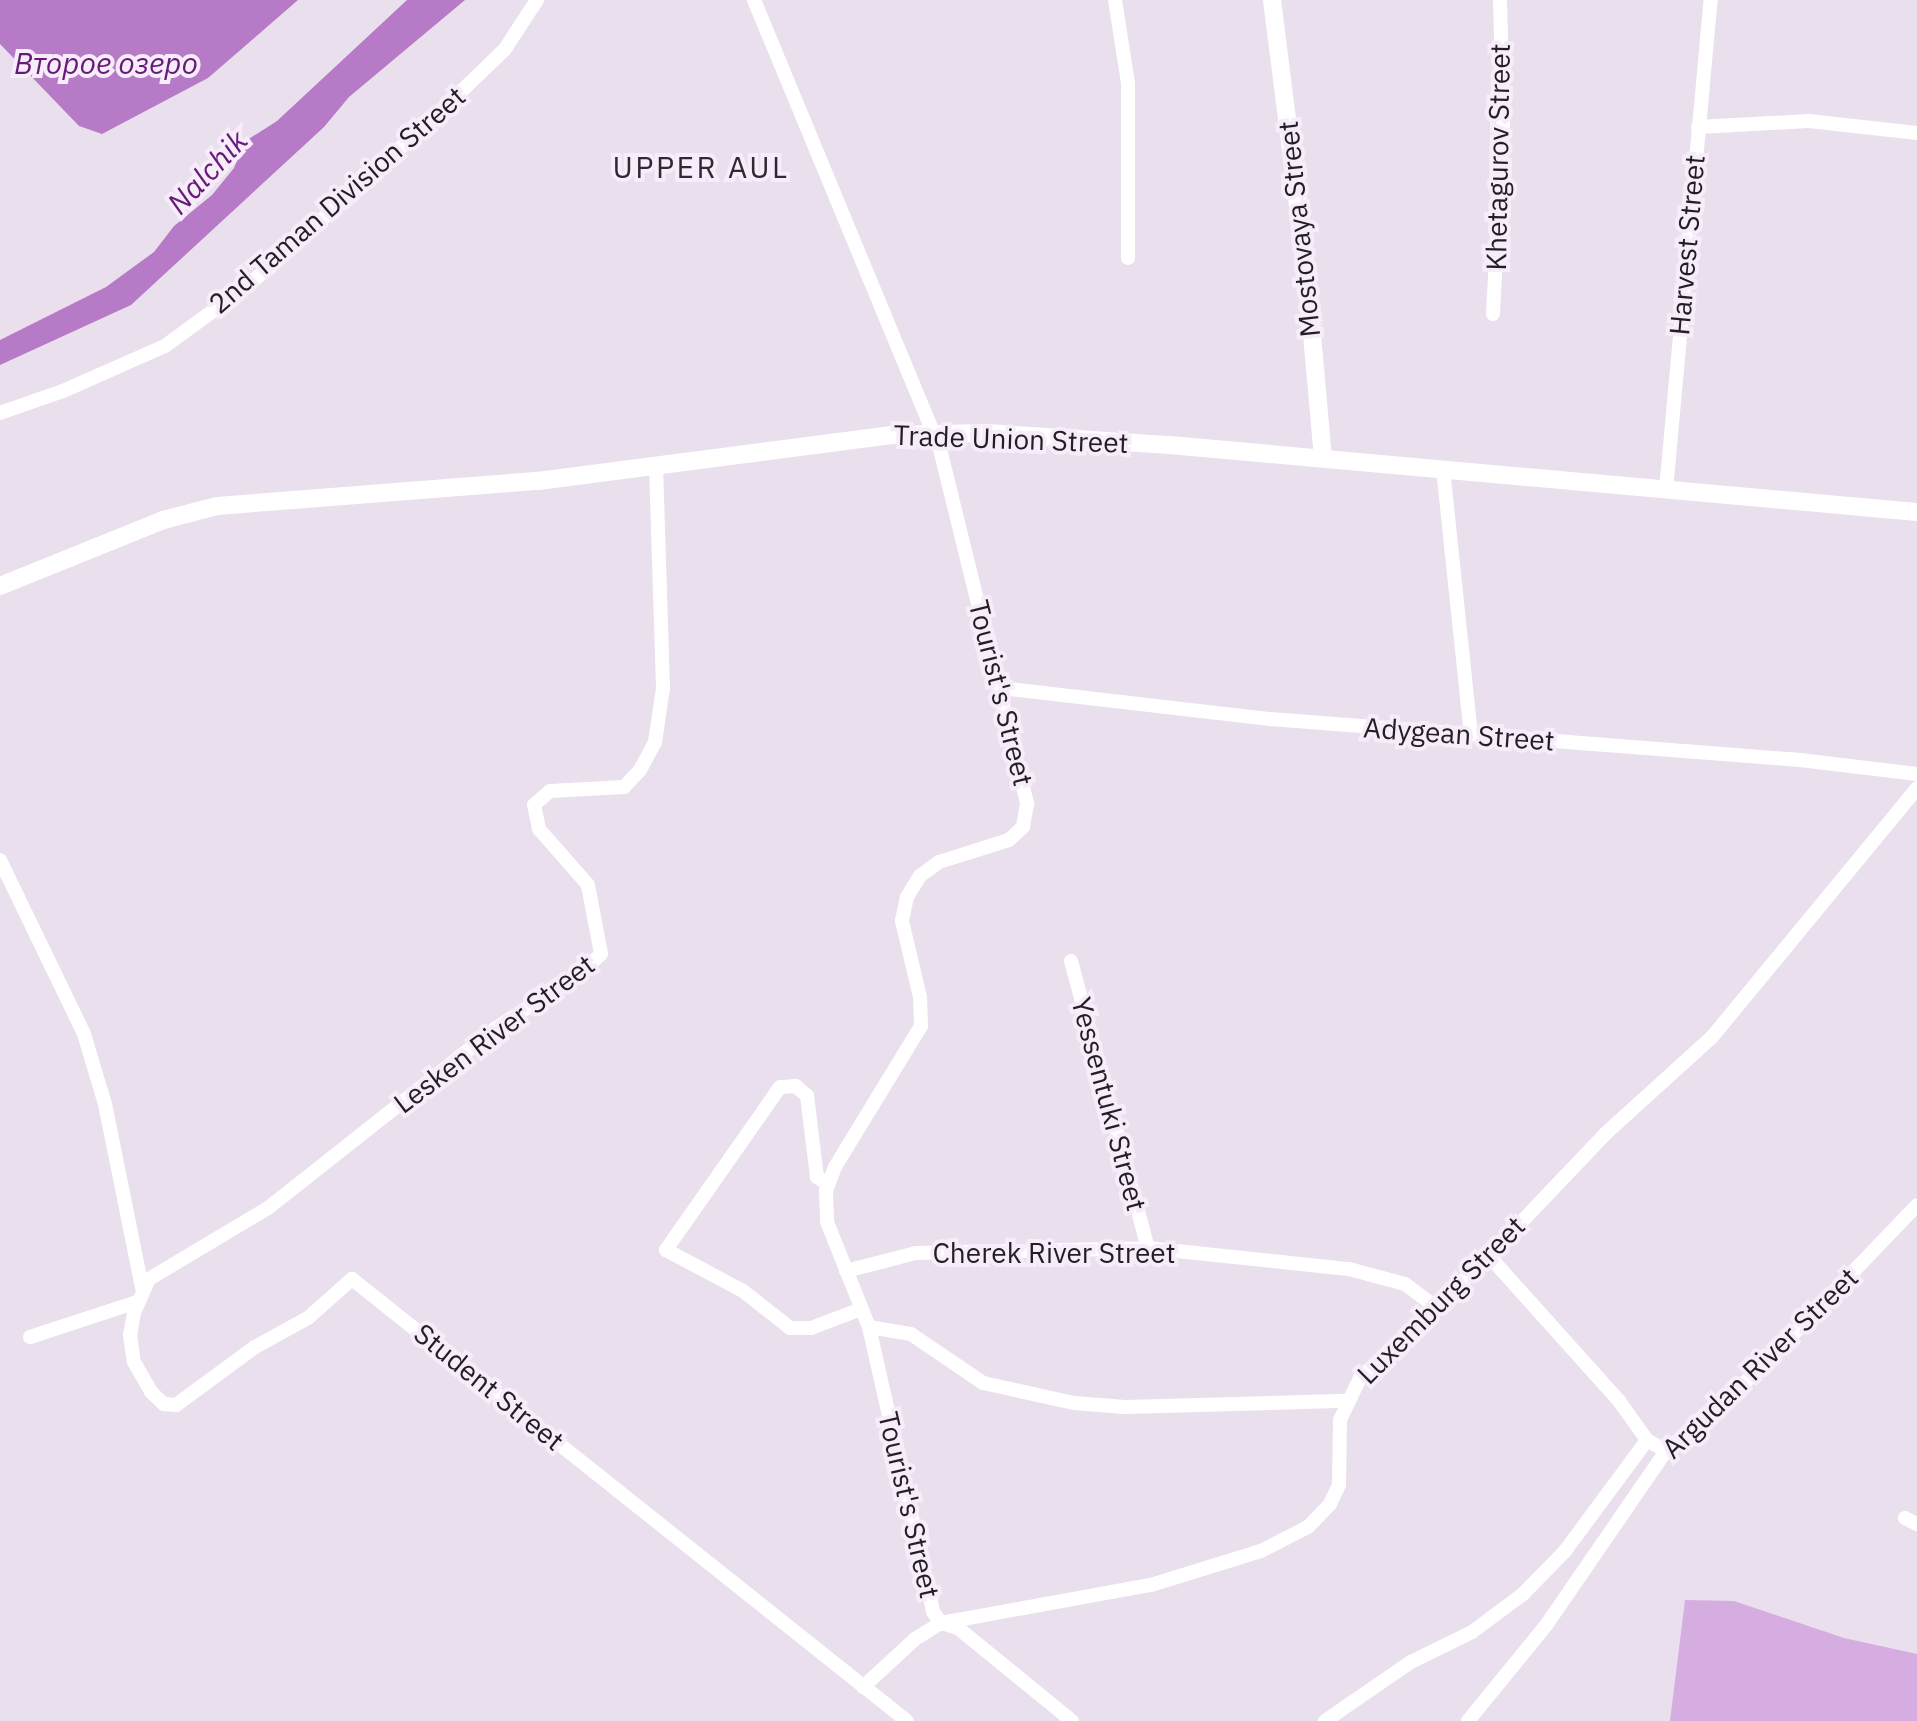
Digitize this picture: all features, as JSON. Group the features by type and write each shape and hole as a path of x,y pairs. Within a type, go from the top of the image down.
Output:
{"street":[{"name":"2nd Taman Division Street","path":"0,413 63,392 165,346 221,306 269,268 505,49 537,0"},
{"name":"Tourist's Street","path":"754,0 930,433 940,449 1026,792 1022,827 1009,840 939,862 914,884 902,921 922,1007 918,1036 861,1121 828,1184 827,1222 869,1326 933,1612 941,1623 958,1628 1072,1721"},
{"path":"1114,0 1128,83 1128,258"},
{"name":"Mostovaya Street","path":"1272,0 1307,278 1322,458"},
{"name":"Khetagurov Street","path":"1493,314 1503,122 1500,0"},
{"name":"Harvest Street","path":"1666,490 1711,0"},
{"path":"1698,127 1809,121 1917,132"},
{"name":"Trade Union Street","path":"0,586 145,527 218,506 538,481 844,440 930,433 1059,437 1322,458 1917,512"},
{"name":"Lesken River Street","path":"139,1294 162,1270 268,1208 496,1028 582,972 601,954 588,885 539,829 534,806 550,791 624,787 655,742 663,688 656,465"},
{"path":"1443,469 1471,734"},
{"name":"Adygean Street","path":"1001,688 1270,719 1800,760 1917,774"},
{"name":"Luxemburg Street","path":"863,1687 915,1639 941,1623 1151,1585 1261,1551 1298,1534 1336,1494 1342,1469 1340,1420 1346,1401 1367,1370 1489,1256 1605,1134 1722,1026 1917,788"},
{"path":"0,860 84,1034 105,1104 139,1294 30,1337"},
{"name":"Yessentuki Street","path":"1071,961 1148,1248"},
{"path":"828,1184 817,1177 806,1096 796,1086 780,1087 666,1250 743,1290 790,1328 812,1328 861,1309"},
{"name":"Argudan River Street","path":"1468,1721 1546,1624 1666,1451 1767,1362 1917,1204"},
{"name":"Cherek River Street","path":"846,1270 916,1253 1148,1248 1348,1269 1405,1284 1434,1306"},
{"path":"1489,1256 1619,1401 1647,1440 1666,1451"},
{"name":"Student Street","path":"139,1294 130,1335 134,1362 151,1392 164,1404 176,1406 254,1347 308,1318 352,1279 907,1721"},
{"path":"869,1326 911,1334 983,1383 1074,1403 1126,1407 1346,1401"},
{"path":"1325,1721 1411,1662 1472,1632 1523,1594 1564,1551 1647,1440"}],"shaded area":[{"path":"1685,1600 1734,1601 1844,1638 1917,1654 1917,1721 1670,1721"}],"water":[{"name":"Второе озеро","path":"0,0 298,0 208,78 102,134 79,126 0,44"},
{"path":"407,0 465,0 349,97 324,127 131,305 0,365 0,340 106,287 154,252 174,226 212,195 234,168 244,142 277,121"}],"district":[{"name":"UPPER AUL","path":"701,167"}],"water label":[{"name":"Nalchik","path":"207,172"}]}
